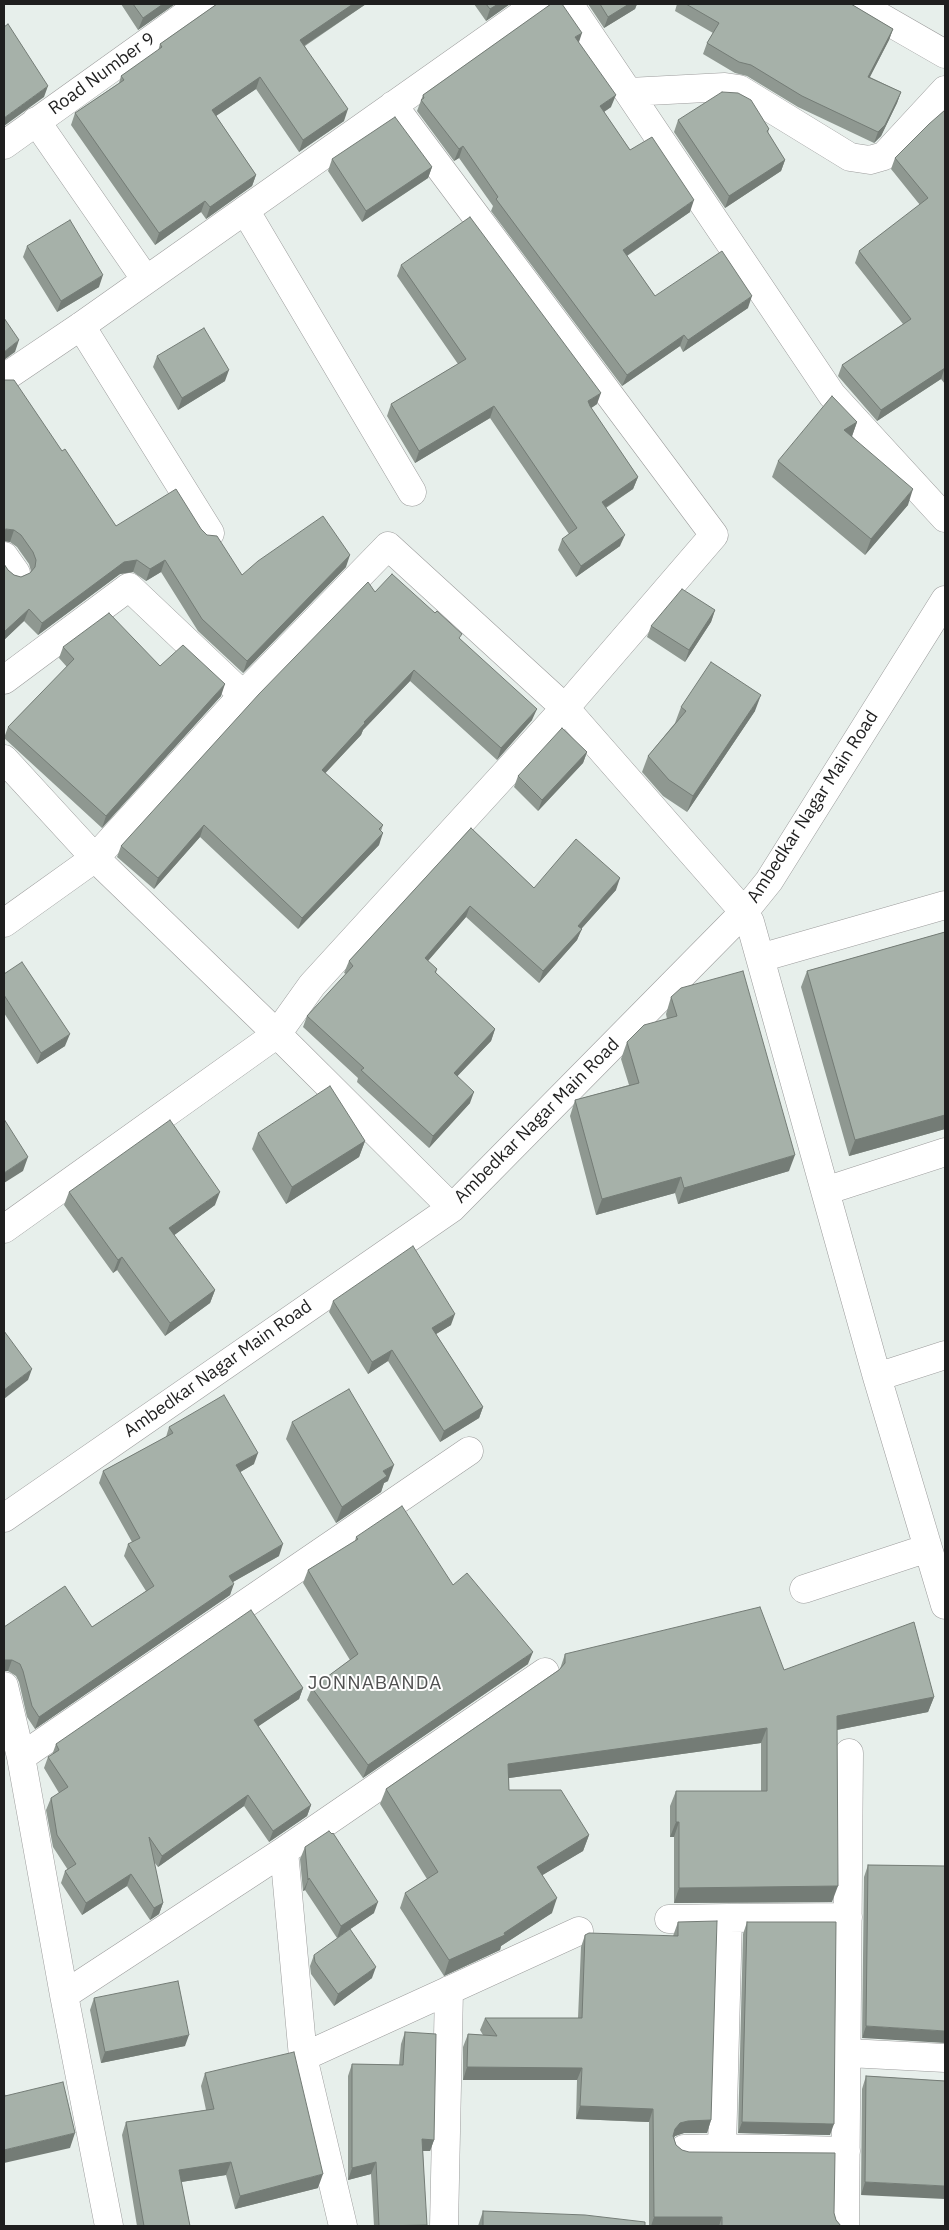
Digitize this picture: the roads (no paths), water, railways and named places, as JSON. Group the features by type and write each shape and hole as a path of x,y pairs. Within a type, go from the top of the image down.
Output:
{"street":[{"name":"Road Number 9","path":"4,145 201,4"},
{"path":"4,378 81,326 537,4"},
{"path":"569,4 832,395 945,518"},
{"path":"858,4 945,54"},
{"path":"629,92 725,87 739,89 850,157 870,160 884,156 945,90"},
{"path":"4,1228 277,1034 312,985 565,708 714,535 393,105"},
{"path":"36,122 146,280"},
{"path":"245,210 412,492"},
{"path":"81,326 210,533"},
{"path":"4,923 95,858 243,695 388,546 565,708 744,912 750,922 877,1377 936,1561 945,1605"},
{"path":"4,680 129,587 243,695"},
{"name":"Ambedkar Nagar Main Road","path":"4,1518 452,1208 744,912 769,881 945,600"},
{"path":"4,759 95,858 277,1034 452,1208"},
{"path":"760,958 945,905"},
{"path":"825,1191 945,1152"},
{"path":"877,1377 945,1355"},
{"path":"21,1757 469,1452"},
{"path":"804,1589 936,1561"},
{"path":"64,1995 284,1851 545,1672"},
{"path":"4,1686 21,1757 64,1995 109,2226"},
{"path":"845,2226 848,2053 849,1753"},
{"path":"284,1851 303,2057 343,2226"},
{"path":"722,2148 728,1918"},
{"path":"669,1919 848,1918"},
{"path":"303,2057 579,1931"},
{"path":"444,2226 449,1990"},
{"path":"848,2053 945,2058"},
{"path":"684,2149 846,2151"}],"district":[{"name":"JONNABANDA","path":"375,1684"}]}
